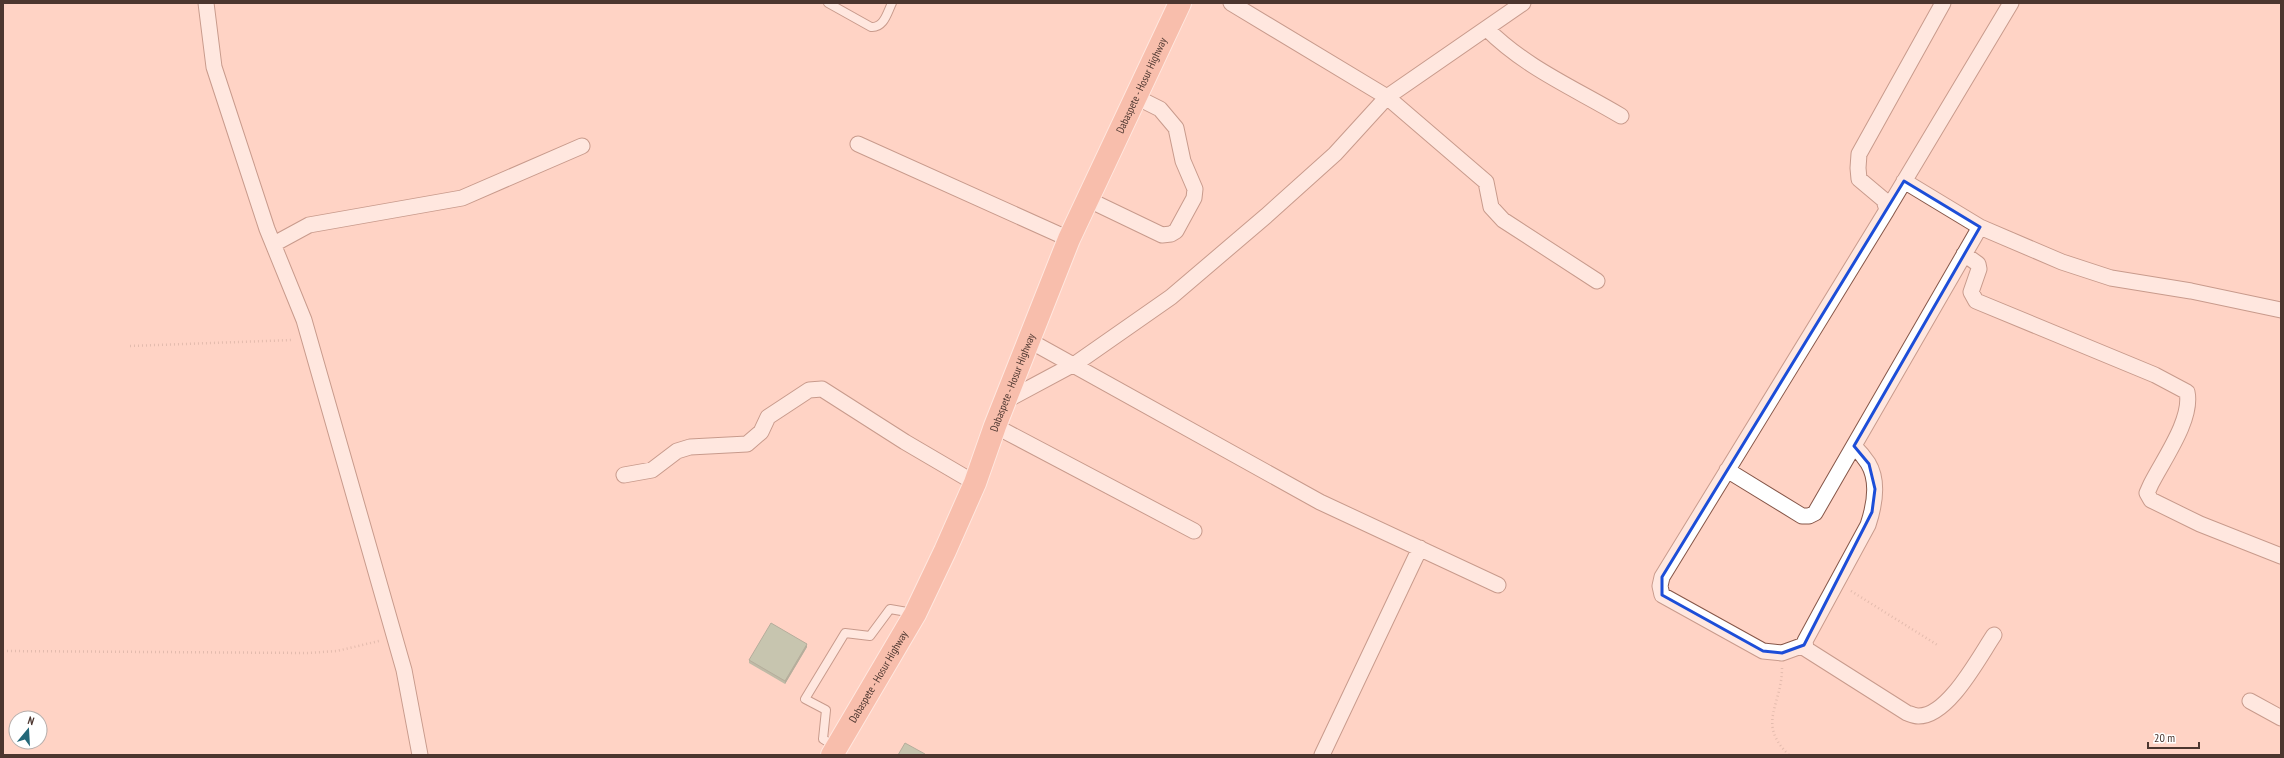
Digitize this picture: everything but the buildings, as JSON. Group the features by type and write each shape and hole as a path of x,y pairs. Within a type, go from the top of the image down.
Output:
{"highway":[{"name":"Dabaspete - Hosur Highway","path":"834,751 915,614 975,483 995,426 1007,400 1069,239 1180,3"}],"street":[{"path":"206,3 214,67 267,229 309,339 404,670 420,755"},
{"path":"1231,3 1387,97 1486,182 1491,207 1503,220 1596,281"},
{"path":"1007,400 1078,362 1171,297 1266,216 1335,154 1387,97 1523,3"},
{"path":"1887,210 1884,200 1859,179 1859,154 1944,3"},
{"path":"1854,446 1869,464 1875,489 1872,512 1868,525 1804,645 1782,653 1763,651 1662,595 1660,586 1662,577 1887,210 2010,3"},
{"path":"1487,28 1507,48 1537,70 1575,88 1621,116"},
{"path":"1087,200 1162,235 1171,234 1176,231 1194,198 1195,189 1183,161 1176,128 1160,109 1136,97"},
{"path":"858,144 1069,239"},
{"path":"274,244 309,225 462,198 582,146"},
{"path":"1904,181 1980,227 2062,262 2111,278 2191,291 2281,310"},
{"path":"1728,470 1802,516 1809,516 1815,513 1980,227"},
{"path":"1964,254 1978,264 1979,269 1971,292 1976,301 2155,375 2187,392 2189,401 2184,421 2147,493 2151,500 2200,524 2281,556"},
{"path":"1030,341 1320,502 1498,585"},
{"path":"624,475 652,470 678,451 690,447 747,444 754,440 761,432 768,417 815,388 822,389 905,442 975,483"},
{"path":"995,426 1194,531"},
{"path":"1322,755 1420,548"},
{"path":"1804,645 1806,649 1907,713 1918,716 1928,714 1951,699 1994,635"},
{"path":"2250,702 2281,718"}],"lane":[{"path":"828,3 871,27 881,25 892,3"},
{"path":"834,751 823,739 826,710 805,699 845,633 870,636 890,610 915,614"}],"path":[{"path":"130,346 309,339"},
{"path":"1837,582 1939,646"},
{"path":"3,651 307,653 337,651 395,637"},
{"path":"1782,653 1781,682 1772,719 1772,731 1777,744 1789,755"}],"highlighted area":[{"path":"1904,181 1980,227 1854,446 1869,464 1875,489 1872,512 1804,645 1782,653 1763,651 1662,595 1662,577"}]}
